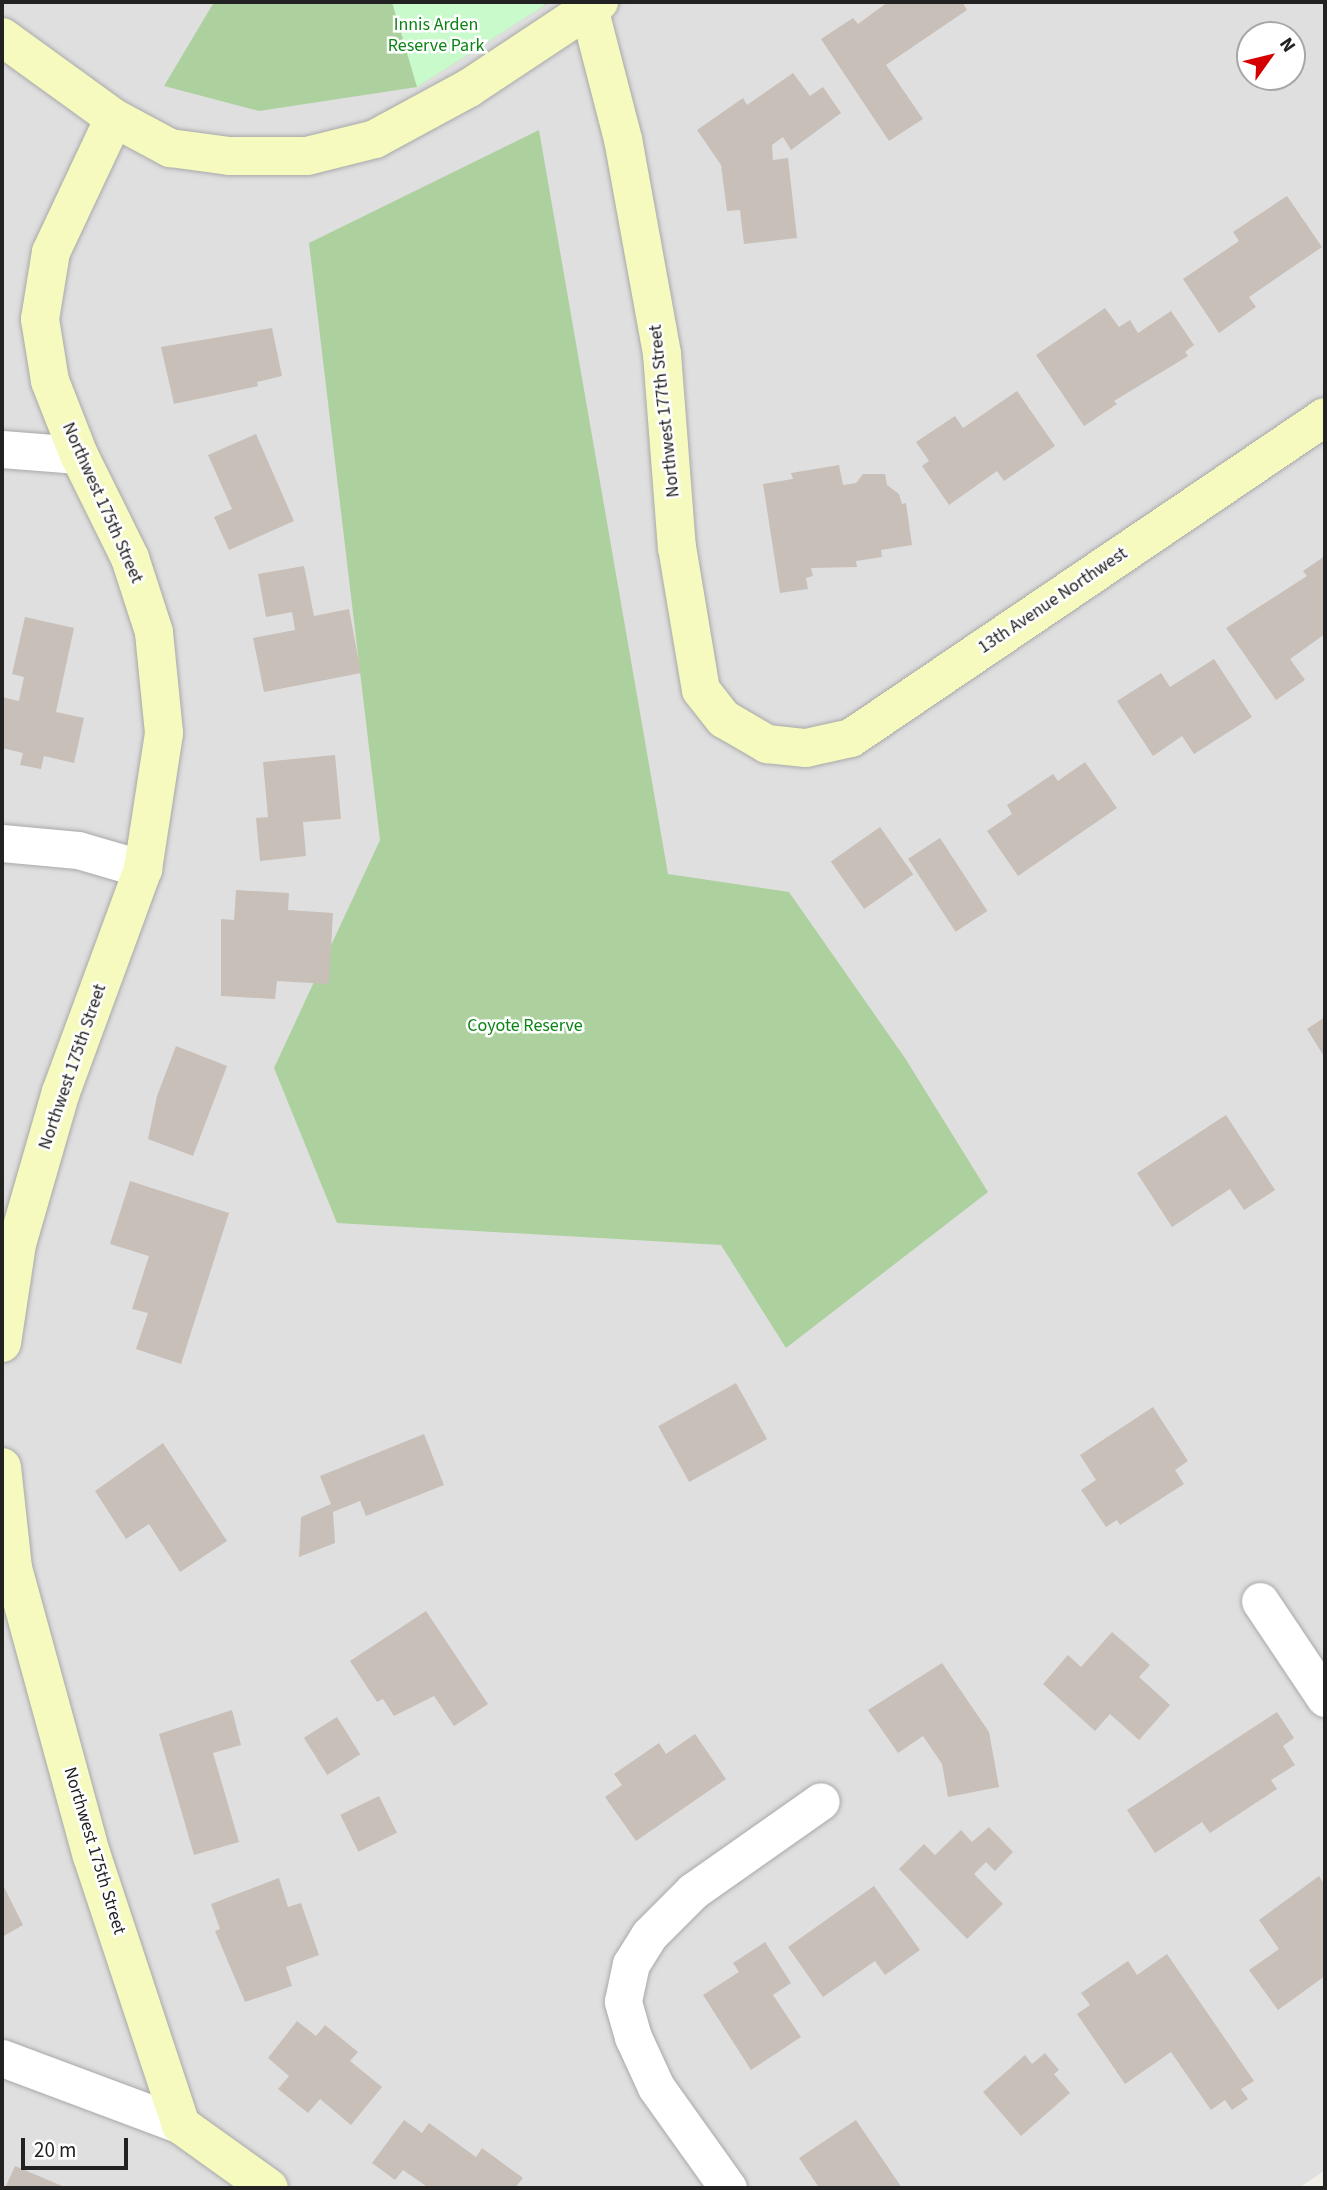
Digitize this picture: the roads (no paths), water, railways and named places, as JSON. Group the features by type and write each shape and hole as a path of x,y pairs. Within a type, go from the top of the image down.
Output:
{"street":[{"path":"2,37 114,118 170,148 229,156 307,156 374,139 469,89 594,5"},
{"name":"Northwest 177th Street","path":"594,5 623,139 662,354 677,547 701,690 724,719 767,744"},
{"name":"Northwest 175th Street","path":"2,1343 17,1244 61,1092 143,869 164,733 154,632 131,558 79,455 50,381 40,319 51,251 114,118"},
{"name":"13th Avenue Northwest","path":"767,744 806,748 851,738 1325,416"},
{"path":"2,449 79,455"},
{"path":"2,843 78,850 143,869"},
{"name":"Northwest 175th Street","path":"2,1467 13,1568 92,1856 181,2125"},
{"path":"1260,1601 1325,1698"},
{"path":"728,2188 656,2087 633,2037 623,2001 631,1964 649,1935 694,1891 821,1801"},
{"path":"2,2058 181,2125 269,2188"}],"park label":[{"name":"Innis Arden Reserve Park","path":"436,36"},
{"name":"Coyote Reserve","path":"525,1026"}]}
